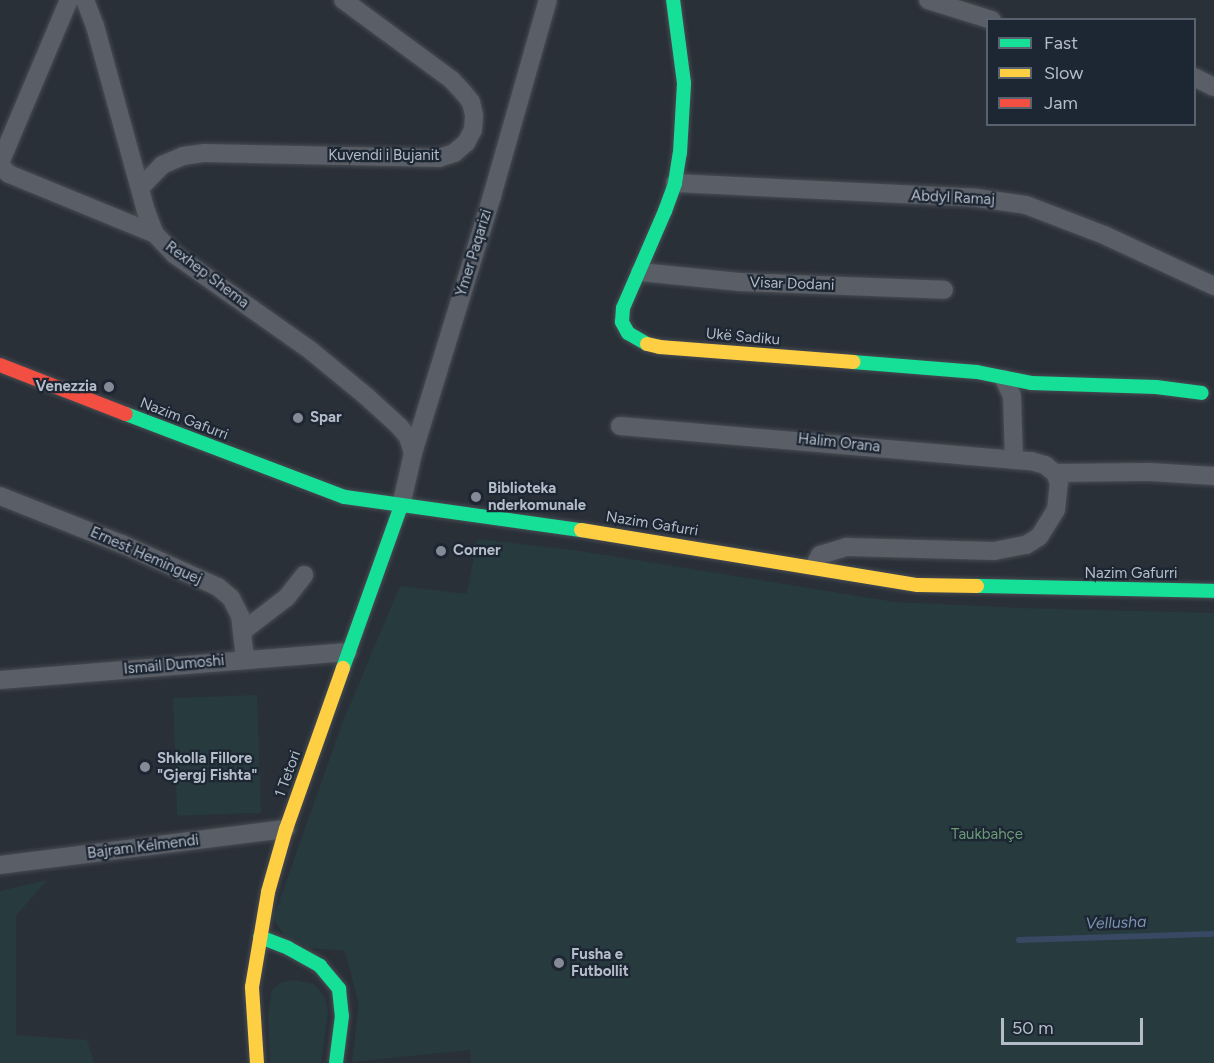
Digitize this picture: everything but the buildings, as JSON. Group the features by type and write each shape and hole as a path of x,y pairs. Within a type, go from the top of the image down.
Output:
{"street":[{"path":"69,0 0,164 9,174 155,234"},
{"name":"Rexhep Shema","path":"85,0 95,26 140,189 155,234 174,254 310,350 366,396 399,426 408,437 413,453"},
{"name":"Kuvendi i Bujanit","path":"140,189 162,165 183,156 204,153 439,158 454,153 466,143 473,130 474,115 471,102 463,92 452,80 343,0"},
{"name":"Ymer Paqarizi","path":"401,506 413,453 495,185 548,0"},
{"name":"Ukë Sadiku","path":"674,0 684,83 680,153 675,183 640,272 622,308 622,322 628,333 641,342 660,347 894,368 977,372 1004,379 1067,386 1156,387 1202,393"},
{"path":"928,0 986,18"},
{"path":"1196,78 1214,87"},
{"name":"Abdyl Ramaj","path":"675,183 999,200 1064,218 1214,286"},
{"name":"Visar Dodani","path":"640,272 740,282 944,290"},
{"name":"Nazim Gafurri","path":"0,365 279,474 345,497 496,517 814,566 918,585 984,589 1214,591"},
{"path":"1004,379 1012,396 1014,460"},
{"name":"Halim Orana","path":"620,426 1014,460 1045,465 1055,473 1129,472 1214,476"},
{"path":"814,566 820,555 847,547 994,551 1026,545 1039,537 1056,510 1059,483 1055,473"},
{"name":"Ernest Heminguej","path":"0,496 122,544 218,587 231,598 240,616 245,658"},
{"name":"1 Tetori","path":"257,1063 252,987 268,892 286,829 401,506"},
{"path":"243,630 287,597 304,575"},
{"name":"Ismail Dumoshi","path":"0,680 245,658 348,652"},
{"name":"Bajram Kelmendi","path":"0,865 286,829"},
{"path":"260,937 288,948 320,966 339,989 342,1016 336,1063"}],"green space":[{"name":"Taukbahçe","path":"477,539 580,551 895,602 1214,613 1214,1063 471,1063 470,1050 352,1062 359,1004 345,951 310,948 284,935 273,919 343,721 400,586 467,594"},
{"path":"257,695 261,813 177,816 173,698"},
{"path":"47,880 16,916 16,1035 87,1040 94,1063 0,1063 0,891"},
{"path":"293,980 314,984 325,997 328,1012 321,1063 270,1063 268,1017 272,990 282,982"}],"waterway":[{"name":"Vellusha","path":"1019,940 1214,934"}],"traffic: fast":[{"path":"647,344 628,333 622,322 623,308 665,211 675,183 680,153 684,83 673,0"},
{"path":"853,362 977,372 1031,383 1156,387 1202,393"},
{"path":"126,414 345,497 581,530"},
{"path":"343,668 401,506"},
{"path":"977,586 1214,591"},
{"path":"260,937 288,948 320,966 339,989 342,1016 336,1063"}],"traffic: slow":[{"path":"647,344 660,347 853,362"},
{"path":"581,530 918,585 977,586"},
{"path":"257,1063 252,987 268,892 286,829 343,668"}],"traffic: jam":[{"path":"0,365 126,414"}],"place":[{"name":"Venezzia","path":"109,387"},
{"name":"Spar","path":"298,418"},
{"name":"Biblioteka nderkomunale","path":"476,497"},
{"name":"Corner","path":"441,551"},
{"name":"Shkolla Fillore \"Gjergj Fishta\"","path":"145,767"},
{"name":"Fusha e Futbollit","path":"559,963"}]}
